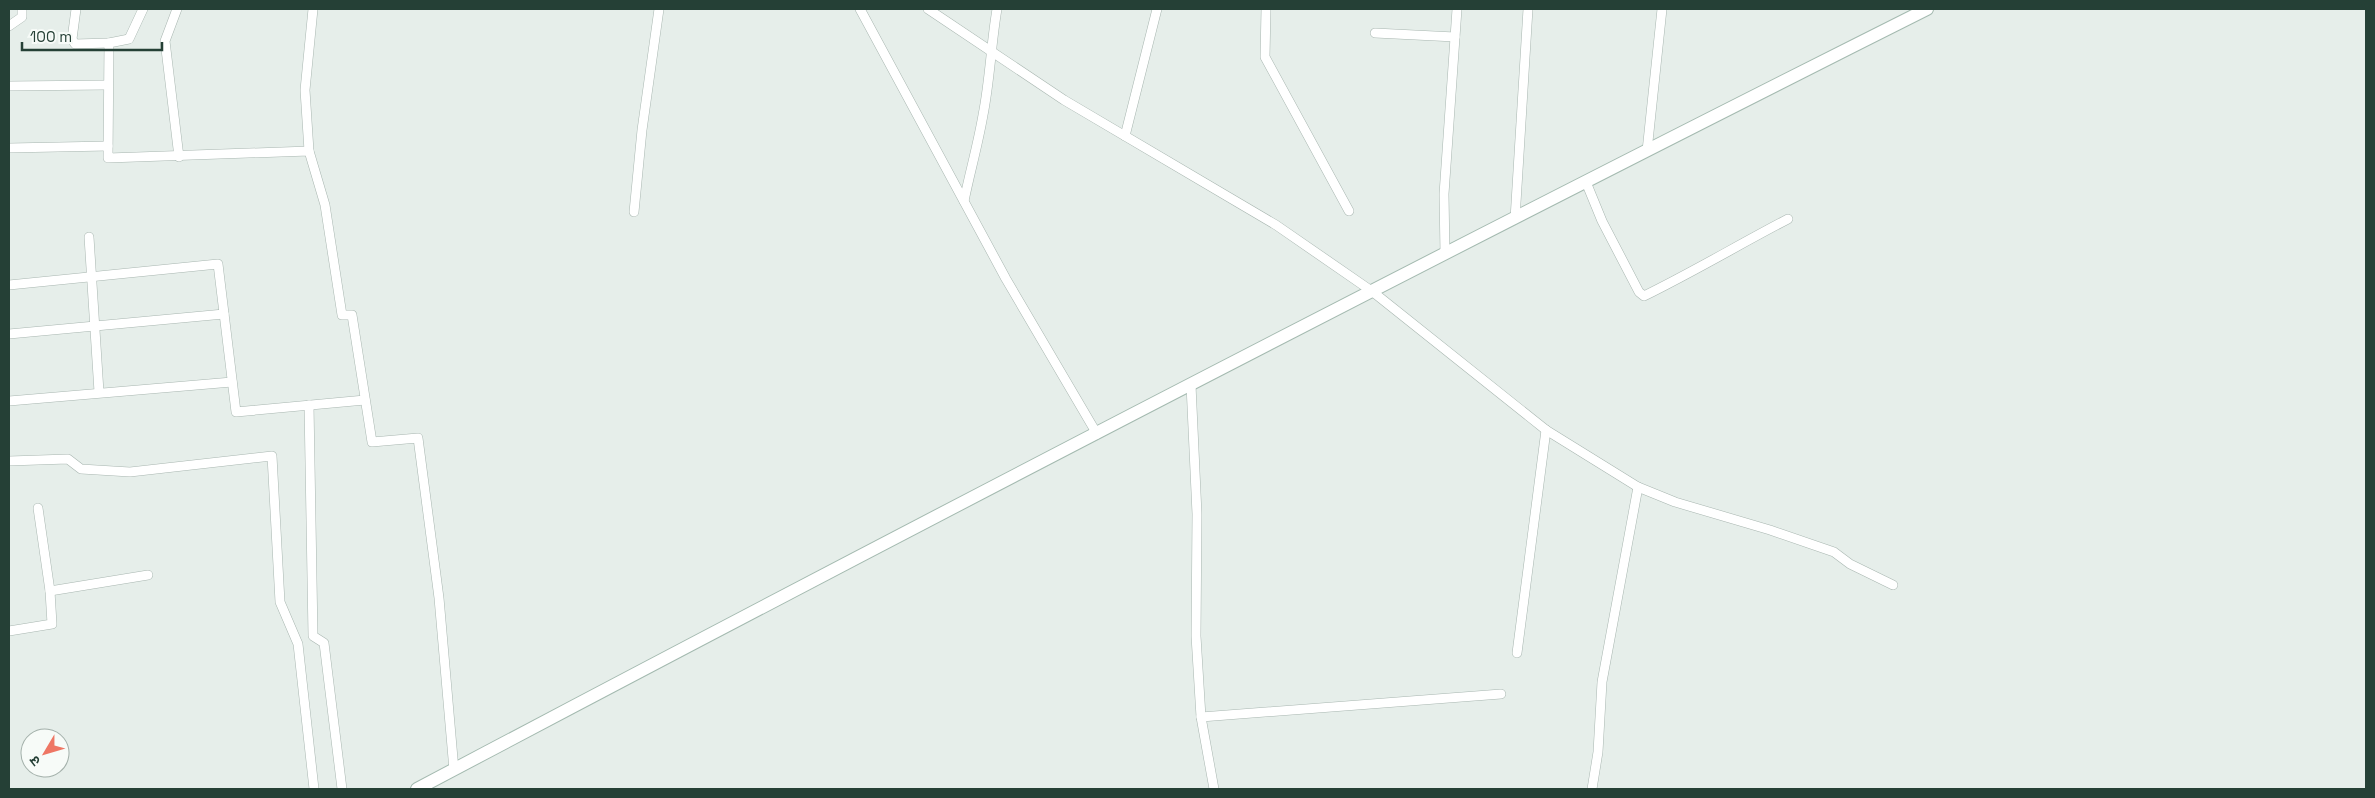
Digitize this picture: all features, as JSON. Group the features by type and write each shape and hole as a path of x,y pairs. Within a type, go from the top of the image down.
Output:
{"main road":[{"path":"417,789 727,625 1445,254 1927,9"}],"street":[{"path":"9,26 22,17 22,9"},
{"path":"76,9 72,39 75,44 109,43 129,39 142,9"},
{"path":"177,9 165,40 179,157"},
{"path":"313,9 305,90 309,151 325,205 342,315 352,316 372,442 418,438 439,598 454,770"},
{"path":"634,212 642,130 659,9"},
{"path":"860,9 1006,279 1097,434"},
{"path":"928,9 1064,100 1276,224 1373,292 1546,430 1638,487 1675,502 1770,530 1834,552 1850,564 1892,585"},
{"path":"964,201 983,116 990,68 990,50 997,9"},
{"path":"1125,136 1157,9"},
{"path":"1266,9 1265,57 1349,211"},
{"path":"1445,254 1444,194 1457,9"},
{"path":"1515,218 1528,9"},
{"path":"1647,150 1662,9"},
{"path":"1375,33 1455,37"},
{"path":"109,43 108,158 309,151"},
{"path":"9,86 108,85"},
{"path":"9,148 108,146"},
{"path":"1586,182 1602,221 1639,292 1644,296 1698,269 1711,260 1788,219"},
{"path":"89,237 99,392"},
{"path":"9,286 218,264 236,412 365,400"},
{"path":"9,334 94,328 224,314"},
{"path":"9,401 232,382"},
{"path":"1192,385 1197,514 1196,636 1201,717 1214,789"},
{"path":"309,405 313,636 324,643 342,789"},
{"path":"1517,653 1546,430"},
{"path":"9,460 68,459 81,469 130,472 272,456 280,602 298,644 314,789"},
{"path":"1592,789 1598,752 1602,682 1638,487"},
{"path":"9,631 52,624 50,591 38,508"},
{"path":"50,591 148,575"},
{"path":"1201,717 1501,694"}]}
